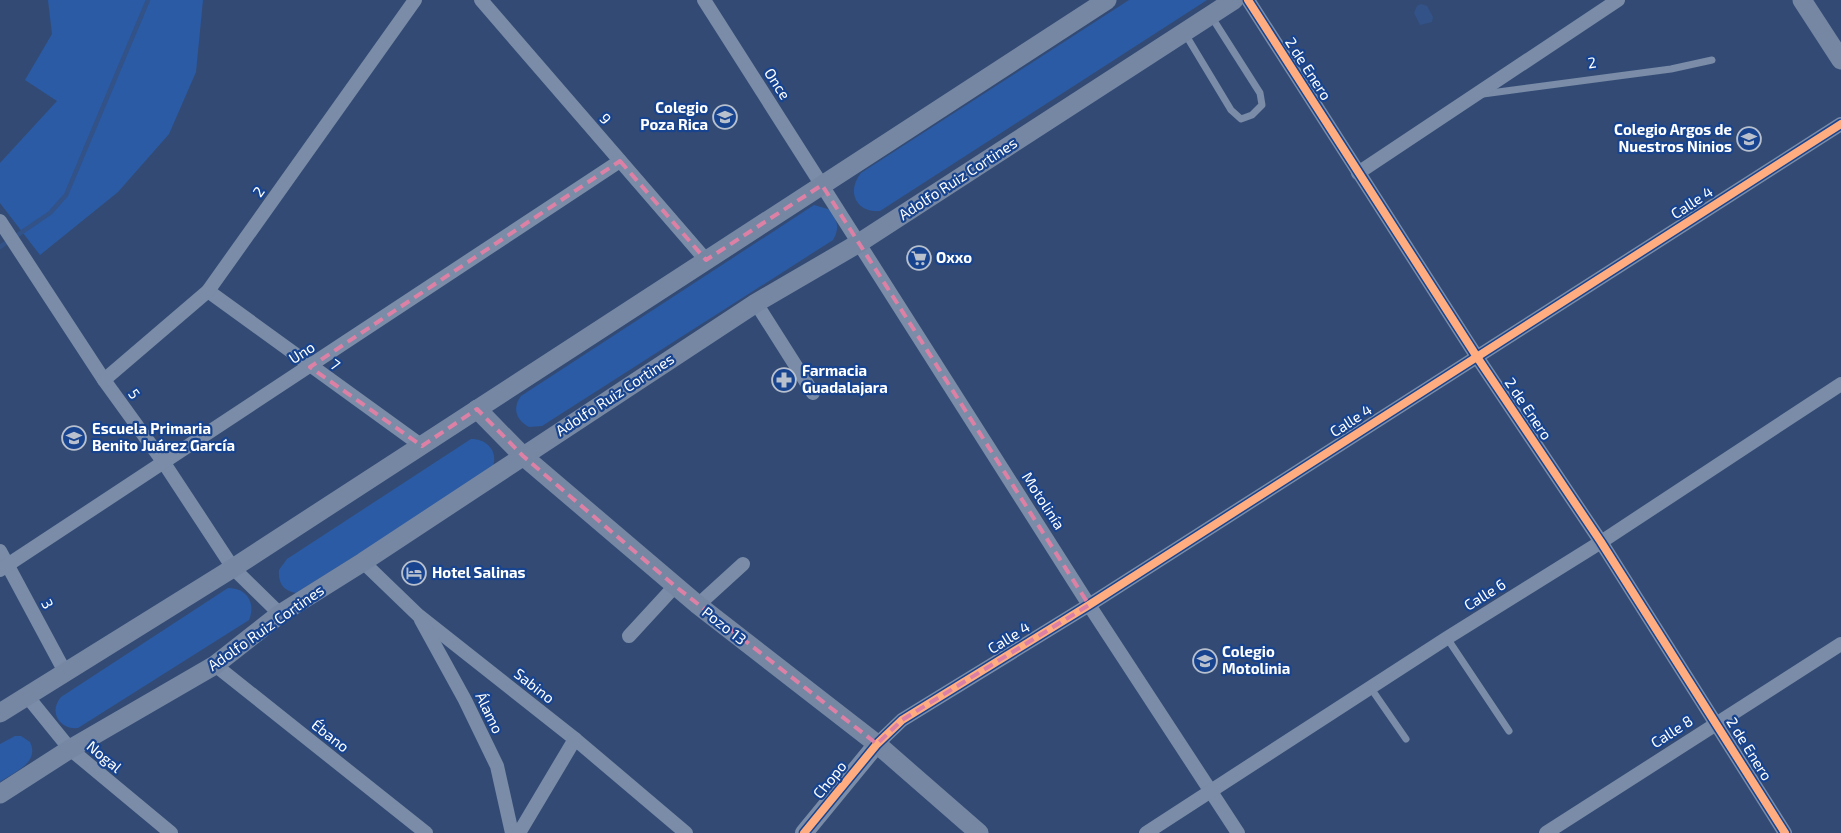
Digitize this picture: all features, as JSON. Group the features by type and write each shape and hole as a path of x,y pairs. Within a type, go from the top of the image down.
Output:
{"main road":[{"path":"0,712 234,568 1107,0"},
{"name":"Adolfo Ruiz Cortines","path":"0,794 70,749 214,665 280,614 363,562 756,303 859,243 1234,0"},
{"path":"1802,0 1841,60"},
{"name":"Pozo 13","path":"477,409 523,456 675,586 877,744 979,833"}],"street":[{"name":"2","path":"104,380 208,291 416,0"},
{"name":"9","path":"481,0 706,260"},
{"name":"Once","path":"704,0 822,185"},
{"name":"2 de Enero","path":"1248,0 1477,357 1601,542 1786,833"},
{"name":"2","path":"1358,173 1618,0"},
{"name":"Calle 4","path":"877,744 902,720 1089,604 1841,124"},
{"name":"Uno","path":"4,567 620,162"},
{"name":"Motolinía","path":"822,185 1089,604 1238,833"},
{"name":"5","path":"0,220 104,380 164,463 234,568 280,614"},
{"name":"7","path":"208,291 310,367 422,446"},
{"path":"756,303 813,393"},
{"name":"Calle 6","path":"1146,833 1370,687 1601,542 1841,384"},
{"name":"3","path":"0,551 4,567 65,672"},
{"name":"Sabino","path":"363,562 418,615 575,739 686,833"},
{"path":"698,605 742,564"},
{"path":"629,636 675,586"},
{"name":"Álamo","path":"418,615 465,700 497,766 512,833"},
{"name":"Calle 8","path":"1546,833 1841,644"},
{"name":"Ébano","path":"214,665 426,833"},
{"name":"Nogal","path":"27,696 70,749 171,833"},
{"path":"519,833 575,739"},
{"name":"Chopo","path":"804,833 877,744"}],"lane":[{"path":"1184,32 1231,110 1240,119 1252,115 1262,105 1260,93 1210,15"},
{"name":"2","path":"1475,95 1672,69 1712,60"},
{"path":"1447,638 1509,731"},
{"path":"1370,687 1406,740"}],"highlighted area":[{"path":"620,161 706,260 822,185 1089,605 902,720 877,744 675,586 523,456 477,409 422,446 310,367"}],"shaded area":[{"path":"48,0 203,0 196,72 169,134 118,192 40,255 0,203 0,163 57,101 25,80 52,34"},
{"path":"1129,0 1207,0 880,211 872,211 859,205 854,193 854,187 861,173"},
{"path":"1421,4 1427,6 1433,17 1432,22 1420,25 1414,13 1417,6"},
{"path":"814,205 831,210 837,225 833,240 542,426 529,427 518,417 516,409 521,396"},
{"path":"471,439 483,442 491,449 494,459 491,471 296,593 282,586 279,579 279,570 287,559"},
{"path":"228,588 240,591 248,598 251,608 249,620 78,728 72,728 61,723 56,714 56,708 61,697"},
{"path":"15,736 21,736 30,742 32,756 24,766 0,782 0,744"}],"waterway":[{"path":"0,247 50,213 66,195 148,0"}],"cycle path":[{"path":"1248,0 1477,357 1601,542 1785,833"},
{"path":"804,833 877,744 902,720 1089,605 1841,124"}],"place":[{"name":"Colegio Poza Rica","path":"725,117"},
{"name":"Colegio Argos de Nuestros Ninios","path":"1749,139"},
{"name":"Oxxo","path":"919,258"},
{"name":"Farmacia Guadalajara","path":"784,380"},
{"name":"Escuela Primaria Benito Juárez García","path":"74,438"},
{"name":"Hotel Salinas","path":"414,573"},
{"name":"Colegio Motolinia","path":"1205,661"}]}
